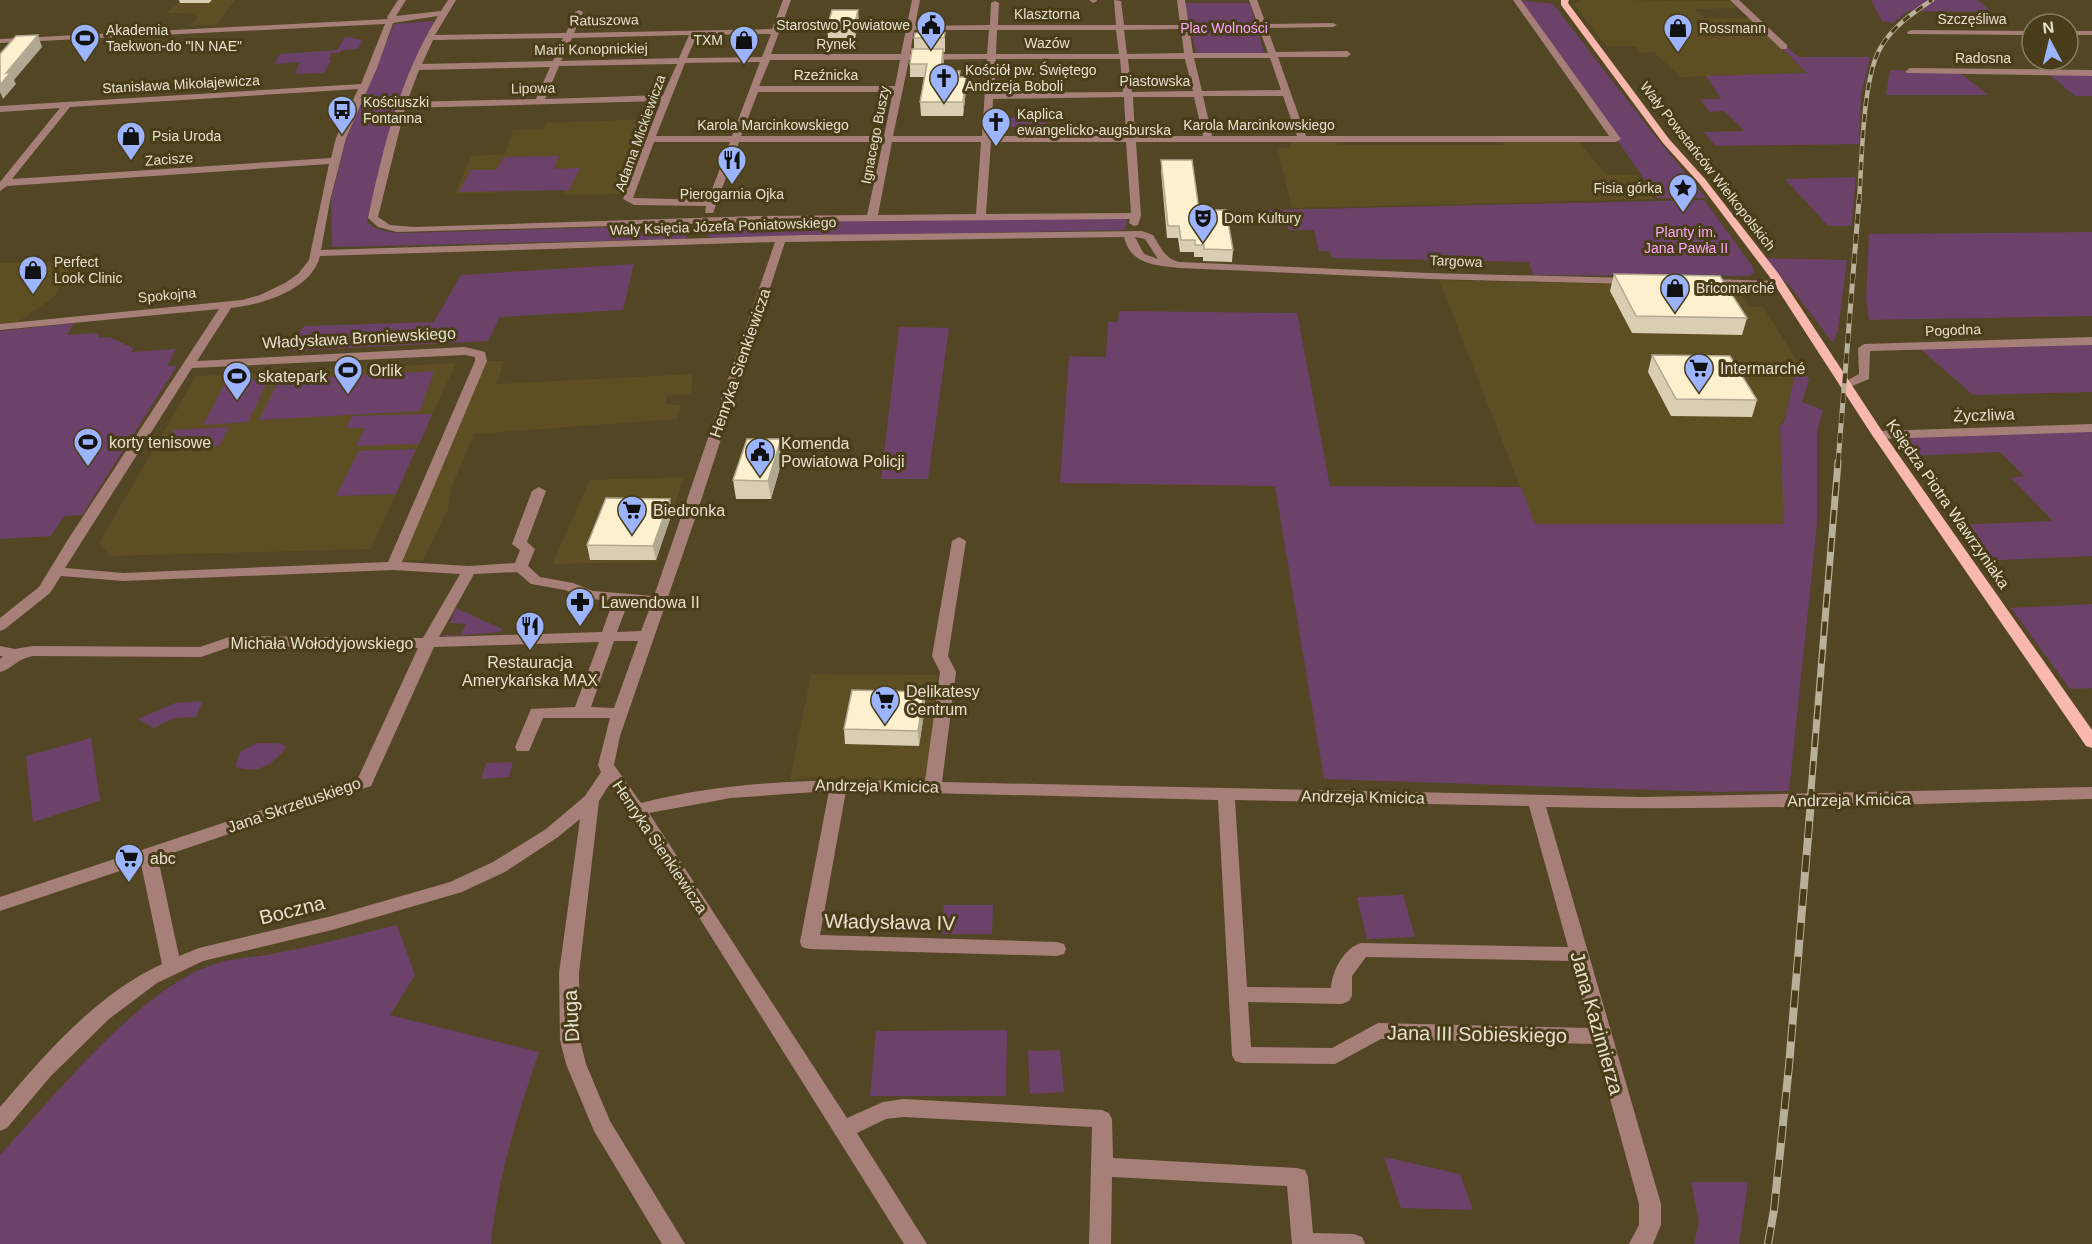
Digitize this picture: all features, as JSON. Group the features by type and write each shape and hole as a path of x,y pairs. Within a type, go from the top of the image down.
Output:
{"main road":[{"name":"Wały Powstańców Wielkopolskich","path":"1553,0 1560,6 1583,39 1611,69"},
{"name":"Wały Powstańców Wielkopolskich","path":"1565,2 1611,69 1666,141 1731,218 1779,284"},
{"name":"Księdza Piotra Wawrzyniaka","path":"1779,284 1878,435 2092,742"}],"street":[{"path":"317,252 325,201 342,135 374,68 390,19 402,0"},
{"path":"401,105 417,67 452,0"},
{"path":"1181,0 1189,56 1208,138"},
{"path":"1253,0 1302,138"},
{"name":"Karola Marcinkowskiego","path":"650,139 1616,139 1517,0"},
{"path":"1734,0 1784,47"},
{"path":"905,57 916,1"},
{"path":"981,217 995,1"},
{"path":"1117,1 1128,94 1136,216 1129,234 1149,237 1158,254 1171,264"},
{"path":"698,242 786,2"},
{"path":"539,101 579,12"},
{"path":"0,41 390,19 444,13"},
{"path":"1261,26 1333,25"},
{"name":"Klasztorna","path":"910,28 1184,27"},
{"name":"Ratuszowa","path":"432,38 776,31"},
{"name":"Adama Mickiewicza","path":"694,32 650,139 629,201 711,202"},
{"name":"Szczęśliwa","path":"1911,32 2020,33"},
{"path":"1189,56 1347,54"},
{"name":"Wazów","path":"905,57 1189,56"},
{"name":"Rynek","path":"767,58 905,57"},
{"name":"Ignacego Buszy","path":"873,218 905,57"},
{"name":"Marii Konopnickiej","path":"417,67 767,58"},
{"name":"Radosna","path":"1910,71 2092,73"},
{"name":"Stanisława Mikołajewicza","path":"0,109 364,86"},
{"name":"Rzeźnicka","path":"754,89 898,89"},
{"name":"Piastowska","path":"989,96 1285,93"},
{"name":"Lipowa","path":"401,105 666,98"},
{"path":"2,186 68,104"},
{"name":"Wały Księcia Józefa Poniatowskiego","path":"401,105 384,163 373,218 377,223 385,226 414,230 873,218 1136,216"},
{"name":"Zacisze","path":"2,186 335,161"},
{"name":"Wały Księcia Józefa Poniatowskiego","path":"317,252 781,239 1129,234"},
{"name":"Targowa","path":"1129,234 1132,250 1138,257 1171,264 1429,276 1643,281"},
{"name":"Henryka Sienkiewicza","path":"781,239 620,713 606,765 609,773 654,832 916,1244"},
{"name":"Spokojna","path":"0,327 254,301 289,285 306,271 317,252"},
{"path":"1691,282 1779,284"},
{"path":"0,626 45,590 227,305"},
{"name":"Pogodna","path":"1845,385 1865,376 1864,348 2092,341"},
{"name":"Władysława Broniewskiego","path":"188,365 465,351 481,355 481,361 393,566"},
{"name":"Życzliwa","path":"1878,435 2092,428"},
{"path":"520,567 528,549 519,544 539,491"},
{"path":"933,787 948,672 940,656 959,541"},
{"path":"0,614 56,571 123,577 393,566 469,570 520,567 536,581 568,586 590,595 659,601"},
{"name":"Jana Skrzetuskiego","path":"0,904 365,782 428,643 469,570"},
{"path":"581,712 622,598"},
{"name":"Michała Wołodyjowskiego","path":"8,652 201,652 232,641 428,643 646,636"},
{"path":"0,667 8,652"},
{"path":"522,747 537,713 620,713"},
{"name":"Boczna","path":"1,1119 43,1071 102,1013 172,965 199,955 332,923 456,887 499,867 552,833 591,800 609,773"},
{"name":"Andrzeja Kmicica","path":"637,810 683,799 750,789 839,785 1642,803 2092,793"},
{"name":"Władysława IV","path":"839,785 809,942 1057,949"},
{"name":"Jana III Sobieskiego","path":"1226,794 1242,1055 1335,1056 1378,1031 1600,1036"},
{"name":"Jana Kazimierza","path":"1535,799 1600,1036 1650,1204 1652,1218 1649,1230 1640,1244"},
{"name":"Długa","path":"591,800 569,973 570,1040 576,1064 601,1125 674,1244"},
{"path":"148,855 172,965"},
{"path":"1238,994 1341,996 1339,983 1347,964 1361,950 1578,954"},
{"path":"843,1130 883,1111 903,1108 1102,1119 1100,1244"},
{"path":"1102,1167 1297,1177 1303,1243 1354,1244"}],"shaded area":[{"path":"182,0 235,0 217,25 190,26 198,17 189,13 166,13"},
{"path":"1583,0 1730,1 1737,8 1695,9 1704,18 1750,18 1807,73 1680,77 1654,52 1642,53 1635,46 1606,46 1574,4"},
{"path":"653,119 639,153 631,157 628,167 630,177 624,194 568,195 563,194 564,190 455,194 471,156 505,154 513,130 544,129 546,123"},
{"path":"1503,141 1578,141 1606,175 1637,175 1654,199 1292,208 1278,149 1291,147 1290,142 1336,142 1338,145 1504,145"},
{"path":"73,262 54,297 14,325 0,327 0,263"},
{"path":"1439,280 1736,287 1748,307 1763,307 1798,362 1785,416 1780,426 1784,524 1535,524"},
{"path":"481,361 504,361 497,384 693,374 691,394 667,396 665,404 681,405 677,419 474,434 452,486 448,509 423,560 397,561"},
{"path":"456,363 371,549 110,556 99,543 196,376"},
{"path":"684,477 656,560 661,562 552,564 590,480"},
{"path":"811,674 937,675 929,779 812,778 790,780"}],"green space":[{"name":"Planty im. Jana Pawła II","path":"1521,0 1553,4 1706,198 1657,198"},
{"path":"1871,0 1978,0 1992,12 1908,11 1893,23 1882,21"},
{"name":"Plac Wolności","path":"1184,3 1250,3 1264,53 1196,53"},
{"path":"434,21 398,105 367,222 380,230 404,233 690,225 686,239 332,247 331,200 346,138 394,24"},
{"path":"345,37 363,40 358,49 332,53 324,73 295,74 300,62 274,64 280,54 337,50"},
{"path":"1781,47 1787,47 1799,57 1870,57 1861,96 1859,144 1716,146 1703,132 1745,131 1724,111 1710,112 1700,99 1721,99 1706,76 1807,73"},
{"path":"1890,70 1959,72 1988,95 1886,95"},
{"path":"2046,72 2092,73 2092,96 2075,96"},
{"path":"1022,116 1041,119 1049,127 994,127 1000,120"},
{"path":"559,156 554,169 580,168 569,190 459,192 471,170 496,170 504,157"},
{"path":"1856,177 1851,226 1828,226 1785,179"},
{"name":"Planty im. Jana Pawła II","path":"1704,200 1753,267 1754,272 1750,276 1533,275 1529,262 1332,258 1329,251 1319,251 1314,230 1289,230 1288,227 1280,224 1269,227 1262,223 1265,210"},
{"path":"1115,217 1125,219 1127,222 1125,230 719,238 708,237 707,230 718,224 778,221"},
{"path":"2092,232 2092,316 1869,320 1866,299 1869,234"},
{"path":"1761,258 1847,260 1838,330 1833,343 1790,286"},
{"path":"634,264 623,310 500,317 488,341 287,351 304,326 434,322 461,275"},
{"path":"1119,311 1297,313 1330,486 1521,487 1535,524 1784,524 1780,426 1784,422 1798,362 1809,380 1802,402 1823,410 1817,431 1817,524 1789,791 1716,792 1324,779 1275,486 1060,483 1069,356 1106,357 1108,322 1118,322"},
{"path":"74,323 67,335 99,333 98,338 109,337 133,348 132,352 176,349 167,366 177,366 82,515 64,516 51,536 0,539 0,331"},
{"path":"899,327 949,328 928,479 881,479"},
{"path":"2092,341 2092,392 1973,395 1917,346"},
{"name":"Orlik","path":"434,371 420,411 259,420 279,380"},
{"name":"skatepark","path":"269,378 248,422 203,425 226,381"},
{"path":"432,414 419,444 356,446 365,428 346,428 352,416"},
{"path":"229,427 219,446 162,449 173,430"},
{"path":"2092,428 2092,556 1981,561 1953,525 2053,521 2011,478 2024,476 2000,452 1910,456 1893,435"},
{"path":"416,449 396,494 336,496 359,451"},
{"path":"2092,604 2092,688 2070,689 2011,608"},
{"path":"456,608 502,629 500,632 442,637 460,635 466,624 450,623"},
{"path":"203,701 196,717 174,718 154,728 138,719 175,703"},
{"path":"91,738 100,801 33,822 26,756"},
{"path":"257,743 278,743 287,747 264,767 252,770 235,767 240,752"},
{"path":"513,762 509,777 481,779 486,763"},
{"path":"1403,895 1415,937 1367,939 1357,897"},
{"path":"944,905 993,905 992,934 941,934"},
{"path":"397,925 415,975 390,1015 539,1052 503,1171 491,1244 0,1244 0,1155 73,1074 130,1018 189,975 218,963 288,951"},
{"path":"1007,1030 1006,1096 870,1096 876,1031"},
{"path":"1060,1050 1064,1092 1030,1094 1028,1051"},
{"path":"1384,1157 1460,1174 1473,1210 1401,1208"},
{"path":"1691,1182 1748,1182 1739,1244 1694,1244 1699,1222"}],"building":[{"path":"832,10 858,10 854,28 827,28"},
{"path":"915,33 945,33 944,38 914,38"},
{"path":"38,35 6,73 11,72 0,85 0,54 16,36"},
{"path":"912,49 943,49 941,71 960,71 959,77 966,77 963,102 920,102 927,64 910,64"},
{"path":"1161,160 1192,160 1199,210 1226,210 1233,250 1204,249 1204,245 1195,245 1195,240 1181,240 1179,226 1168,226"},
{"path":"1614,274 1720,276 1747,318 1636,316"},
{"path":"1652,355 1730,356 1757,400 1676,399"},
{"path":"747,439 781,439 768,481 733,480"},
{"name":"Biedronka","path":"606,498 670,499 653,546 587,545"},
{"path":"852,690 924,692 918,731 844,729"}],"railway":[{"path":"1859,202 1866,99 1875,61 1891,33 1904,20 1932,0"},
{"path":"1838,463 1859,200"},
{"path":"1810,803 1838,462"},
{"path":"1768,1244 1774,1210 1789,1066 1811,801"}],"place":[{"name":"Starostwo Powiatowe","path":"931,50"},
{"name":"Rossmann","path":"1678,54"},
{"name":"Akademia Taekwon-do \"IN NAE\"","path":"85,64"},
{"name":"TXM","path":"744,66"},
{"name":"Kościół pw. Świętego Andrzeja Boboli","path":"944,104"},
{"name":"Kościuszki Fontanna","path":"342,136"},
{"name":"Kaplica ewangelicko-augsburska","path":"996,148"},
{"name":"Psia Uroda","path":"131,162"},
{"name":"Pierogarnia Ojka","path":"732,186"},
{"name":"Fisia górka","path":"1683,214"},
{"name":"Dom Kultury","path":"1203,244"},
{"name":"Perfect Look Clinic","path":"33,296"},
{"name":"Bricomarché","path":"1675,314"},
{"name":"Intermarché","path":"1699,394"},
{"name":"Orlik","path":"348,396"},
{"name":"skatepark","path":"237,402"},
{"name":"korty tenisowe","path":"88,468"},
{"name":"Komenda Powiatowa Policji","path":"760,478"},
{"name":"Biedronka","path":"632,536"},
{"name":"Lawendowa II","path":"580,628"},
{"name":"Restauracja Amerykańska MAX","path":"530,652"},
{"name":"Delikatesy Centrum","path":"885,726"},
{"name":"abc","path":"129,884"}]}
